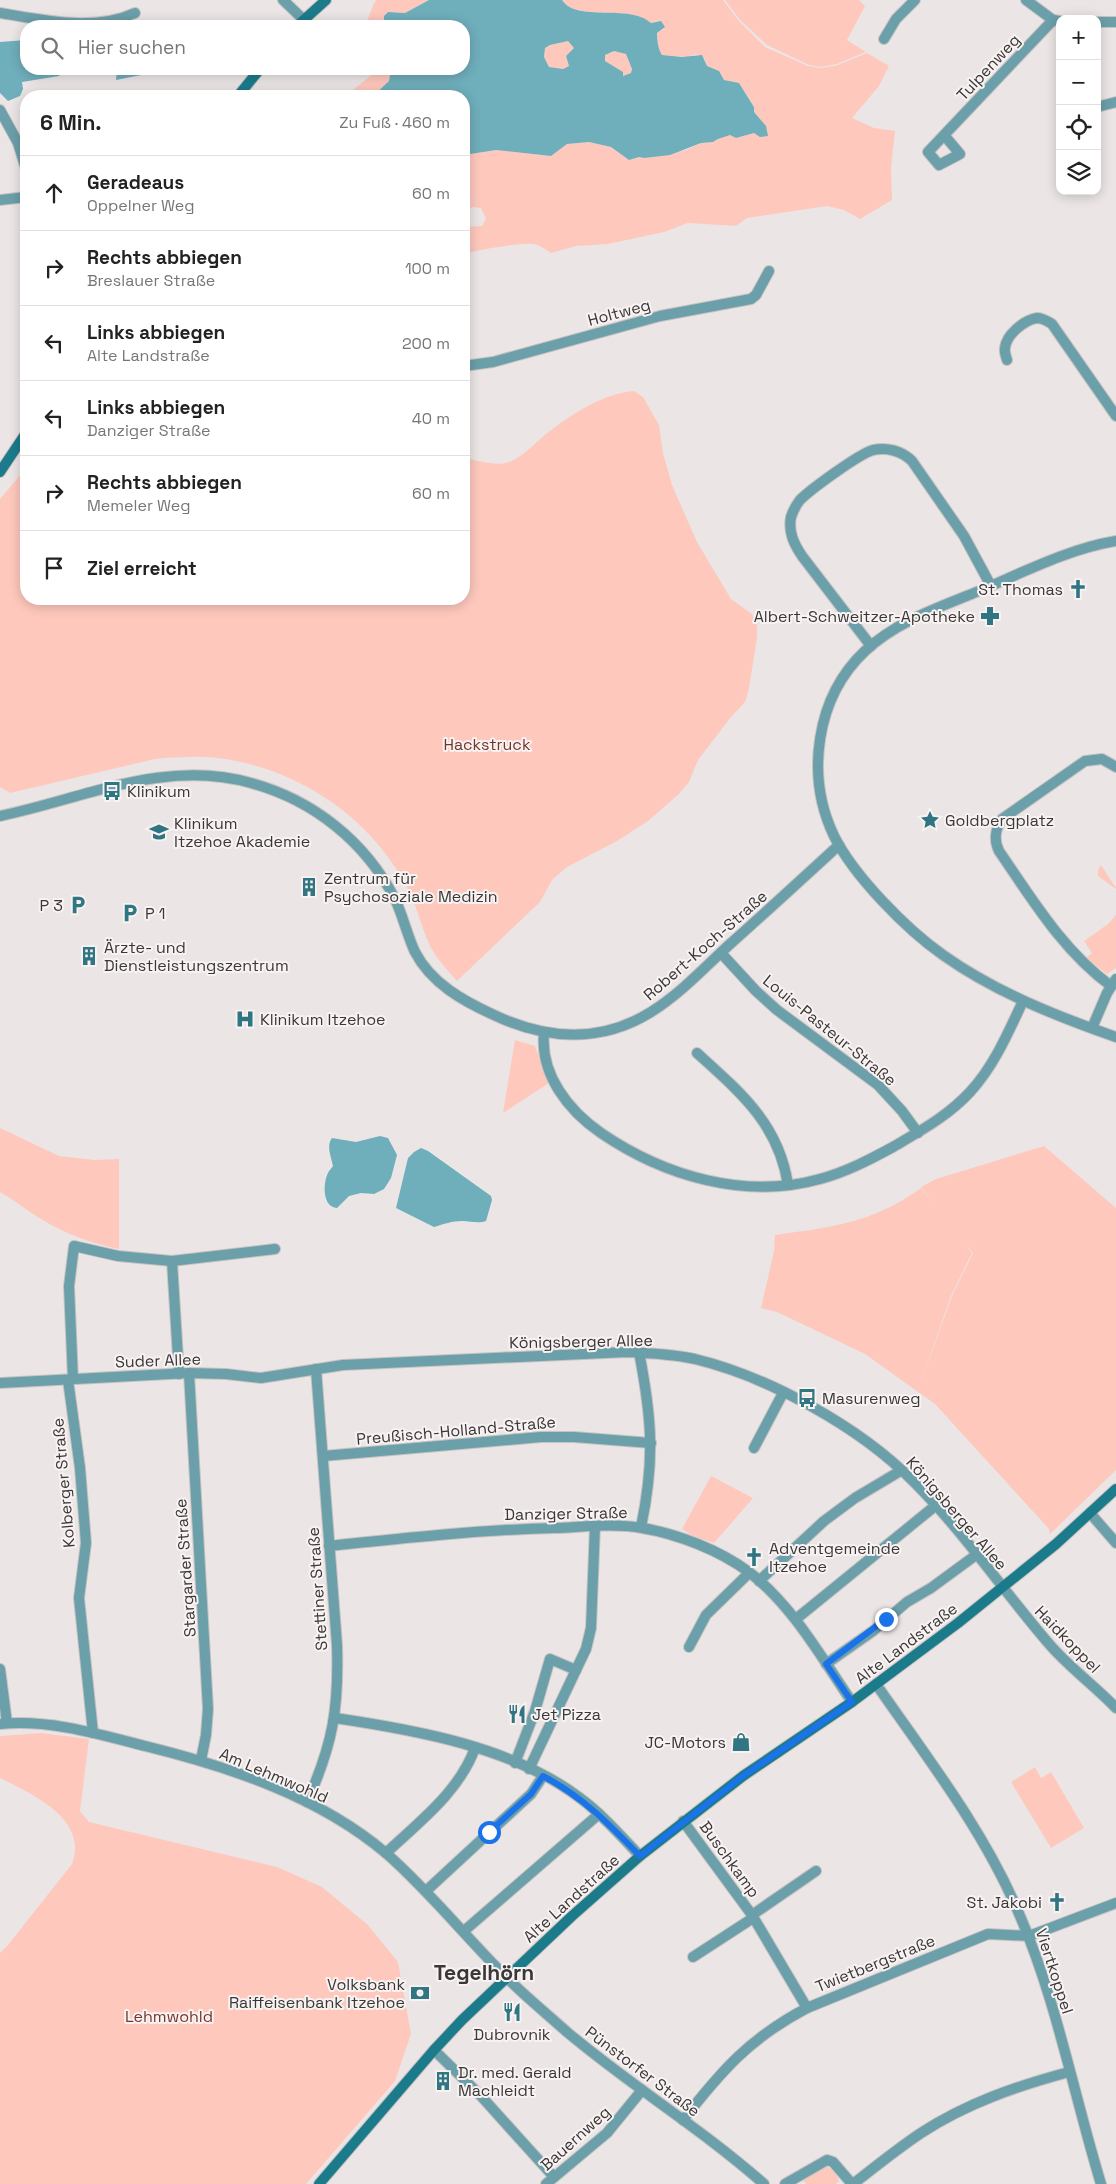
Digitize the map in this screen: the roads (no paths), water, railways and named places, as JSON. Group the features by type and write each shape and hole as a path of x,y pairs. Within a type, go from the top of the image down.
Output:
{"street":[{"path":"283,0 298,20"},
{"path":"303,20 326,0"},
{"path":"884,39 896,19 915,0"},
{"path":"1026,0 1056,20"},
{"path":"0,13 49,20"},
{"path":"118,20 135,13"},
{"name":"Tulpenweg","path":"944,135 1056,20"},
{"path":"1101,22 1116,22"},
{"path":"243,90 255,75"},
{"path":"1101,106 1116,102"},
{"path":"0,110 20,150"},
{"path":"0,200 20,198"},
{"name":"Holtweg","path":"470,365 493,362 660,316 750,299 755,296 769,271"},
{"path":"1007,360 1004,350 1007,340 1012,333 1037,318 1047,321 1052,324 1116,416"},
{"path":"0,472 20,441"},
{"path":"871,646 802,556 793,541 790,529 792,513 801,499 868,453 882,449 892,450 906,456 915,465 967,540 991,586"},
{"path":"1116,542 1070,552 918,617 896,628 871,646 851,667 836,690 825,715 817,766 820,792 829,823 839,845 861,875 908,926 943,955 1023,1001 1116,1037"},
{"path":"1092,1028 1113,982 1083,964 1067,946 999,851 995,837 1002,819 1085,761 1102,759 1116,767"},
{"name":"Robert-Koch-Straße","path":"0,816 134,782 178,774 232,778 284,794 323,815 339,828 364,854 394,897 415,951 426,968 442,984 456,995 483,1010 514,1024 544,1033 583,1035 608,1030 636,1020 671,998 839,845"},
{"name":"Louis-Pasteur-Straße","path":"720,953 777,1010 878,1085 902,1111 918,1133"},
{"path":"544,1033 545,1059 560,1092 583,1119 607,1137 661,1166 701,1180 746,1186 788,1185 816,1180 846,1170 918,1133 953,1107 978,1082 1004,1042 1023,1001"},
{"path":"697,1053 737,1089 759,1116 775,1144 784,1166 788,1185"},
{"name":"Kolberger Straße","path":"93,1733 79,1598 86,1543 70,1380 69,1286 74,1246 118,1256 172,1261"},
{"path":"172,1261 275,1249"},
{"name":"Stargarder Straße","path":"172,1261 184,1374 208,1703 206,1735 201,1760"},
{"path":"639,1352 648,1403 651,1443 650,1480 641,1528"},
{"name":"Königsberger Allee","path":"316,1369 352,1364 639,1352 668,1354 740,1372 851,1429 902,1470 935,1506 1002,1589"},
{"name":"Suder Allee","path":"0,1383 184,1374 226,1374 261,1378 316,1369"},
{"name":"Stettiner Straße","path":"307,1802 327,1752 335,1718 338,1690 337,1645 316,1369"},
{"path":"754,1448 783,1393"},
{"name":"Preußisch-Holland-Straße","path":"323,1456 541,1437 574,1437 651,1443"},
{"path":"759,1581 824,1521 855,1498 902,1470"},
{"name":"Alte Landstraße","path":"319,2184 434,2050 506,1978 640,1856 743,1776 852,1702 1002,1589 1116,1488"},
{"path":"796,1619 935,1506"},
{"path":"1090,1513 1116,1543"},
{"path":"529,1768 576,1670 590,1634 595,1526"},
{"name":"Danziger Straße","path":"329,1546 472,1531 595,1526 641,1528 693,1543 729,1560 759,1581 796,1619 852,1702"},
{"path":"826,1664 873,1631 906,1602 926,1591 976,1555"},
{"path":"689,1647 706,1615 749,1573"},
{"name":"Haidkoppel","path":"1002,1589 1060,1656 1116,1708"},
{"path":"515,1763 535,1711 550,1659 576,1670"},
{"path":"0,1668 4,1724"},
{"name":"Viertkoppel","path":"876,1684 964,1813 997,1869 1029,1936 1051,2001 1101,2184"},
{"path":"335,1718 429,1734 475,1748 529,1768 569,1790 600,1814 640,1856"},
{"name":"Am Lehmwohld","path":"4,1724 55,1727 93,1733 201,1760 307,1802 344,1824 386,1853 426,1891 506,1978"},
{"path":"386,1853 454,1787 466,1769 475,1748"},
{"path":"426,1891 528,1797 543,1776"},
{"path":"464,1931 600,1814"},
{"name":"Buschkamp","path":"683,1821 753,1916 807,2008"},
{"name":"Buschkamp","path":"693,1957 816,1871"},
{"name":"Twietbergstraße","path":"683,2120 714,2080 739,2054 763,2035 807,2008 988,1934 1029,1936 1116,1903"},
{"name":"Pünstorfer Straße","path":"506,1978 570,2034 764,2184"},
{"path":"434,2050 481,2096 550,2180"},
{"path":"786,2184 823,2161 833,2162 852,2184 912,2139 959,2112 1016,2087 1069,2072"},
{"name":"Bauernweg","path":"550,2180 607,2133 642,2090"}],"water":[{"path":"429,0 562,0 569,7 579,10 630,14 641,17 651,23 661,21 665,27 657,33 657,36 662,55 682,57 702,55 707,66 719,71 724,80 739,83 754,107 754,112 766,126 768,136 760,137 754,133 736,138 730,135 713,142 701,143 670,155 639,157 629,160 611,147 589,142 567,144 551,156 496,150 470,154 470,90 379,90 389,81 390,75 470,75 470,20 384,20 384,16 388,12 405,13","holes":["568,41 574,48 566,56 569,66 563,69 549,67 544,57 545,48","614,51 626,54 632,69 631,73 623,76 623,72 605,61 605,55"]},
{"path":"20,40 20,75 60,75 22,82 23,89 20,90 20,96 8,101 0,93 0,42"},
{"path":"116,75 141,75 116,80"},
{"path":"380,1136 388,1138 397,1155 391,1178 384,1189 374,1194 361,1193 349,1196 337,1208 332,1207 326,1199 325,1188 326,1177 333,1166 329,1148 332,1138 356,1142"},
{"path":"421,1148 491,1196 492,1200 486,1221 462,1221 434,1227 396,1208 408,1158"}],"place":[{"name":"St. Thomas","path":"1078,589"},
{"name":"Albert-Schweitzer-Apotheke","path":"990,616"},
{"name":"Klinikum","path":"112,791"},
{"name":"Goldbergplatz","path":"930,820"},
{"name":"Klinikum Itzehoe Akademie","path":"159,832"},
{"name":"Zentrum für Psychosoziale Medizin","path":"309,887"},
{"name":"P 3","path":"78,905"},
{"name":"P 1","path":"130,913"},
{"name":"Ärzte- und Dienstleistungszentrum","path":"89,956"},
{"name":"Klinikum Itzehoe","path":"245,1019"},
{"name":"Masurenweg","path":"807,1398"},
{"name":"Adventgemeinde Itzehoe","path":"754,1557"},
{"name":"Jet Pizza","path":"517,1714"},
{"name":"JC-Motors","path":"741,1742"},
{"name":"St. Jakobi","path":"1057,1902"},
{"name":"Volksbank Raiffeisenbank Itzehoe","path":"420,1993"},
{"name":"Dubrovnik","path":"512,2012"},
{"name":"Dr. med. Gerald Machleidt","path":"443,2081"}],"district":[{"name":"Tegelhörn","path":"484,1973"}],"park label":[{"name":"Hackstruck","path":"487,744"},
{"name":"Lehmwohld","path":"169,2016"}]}
